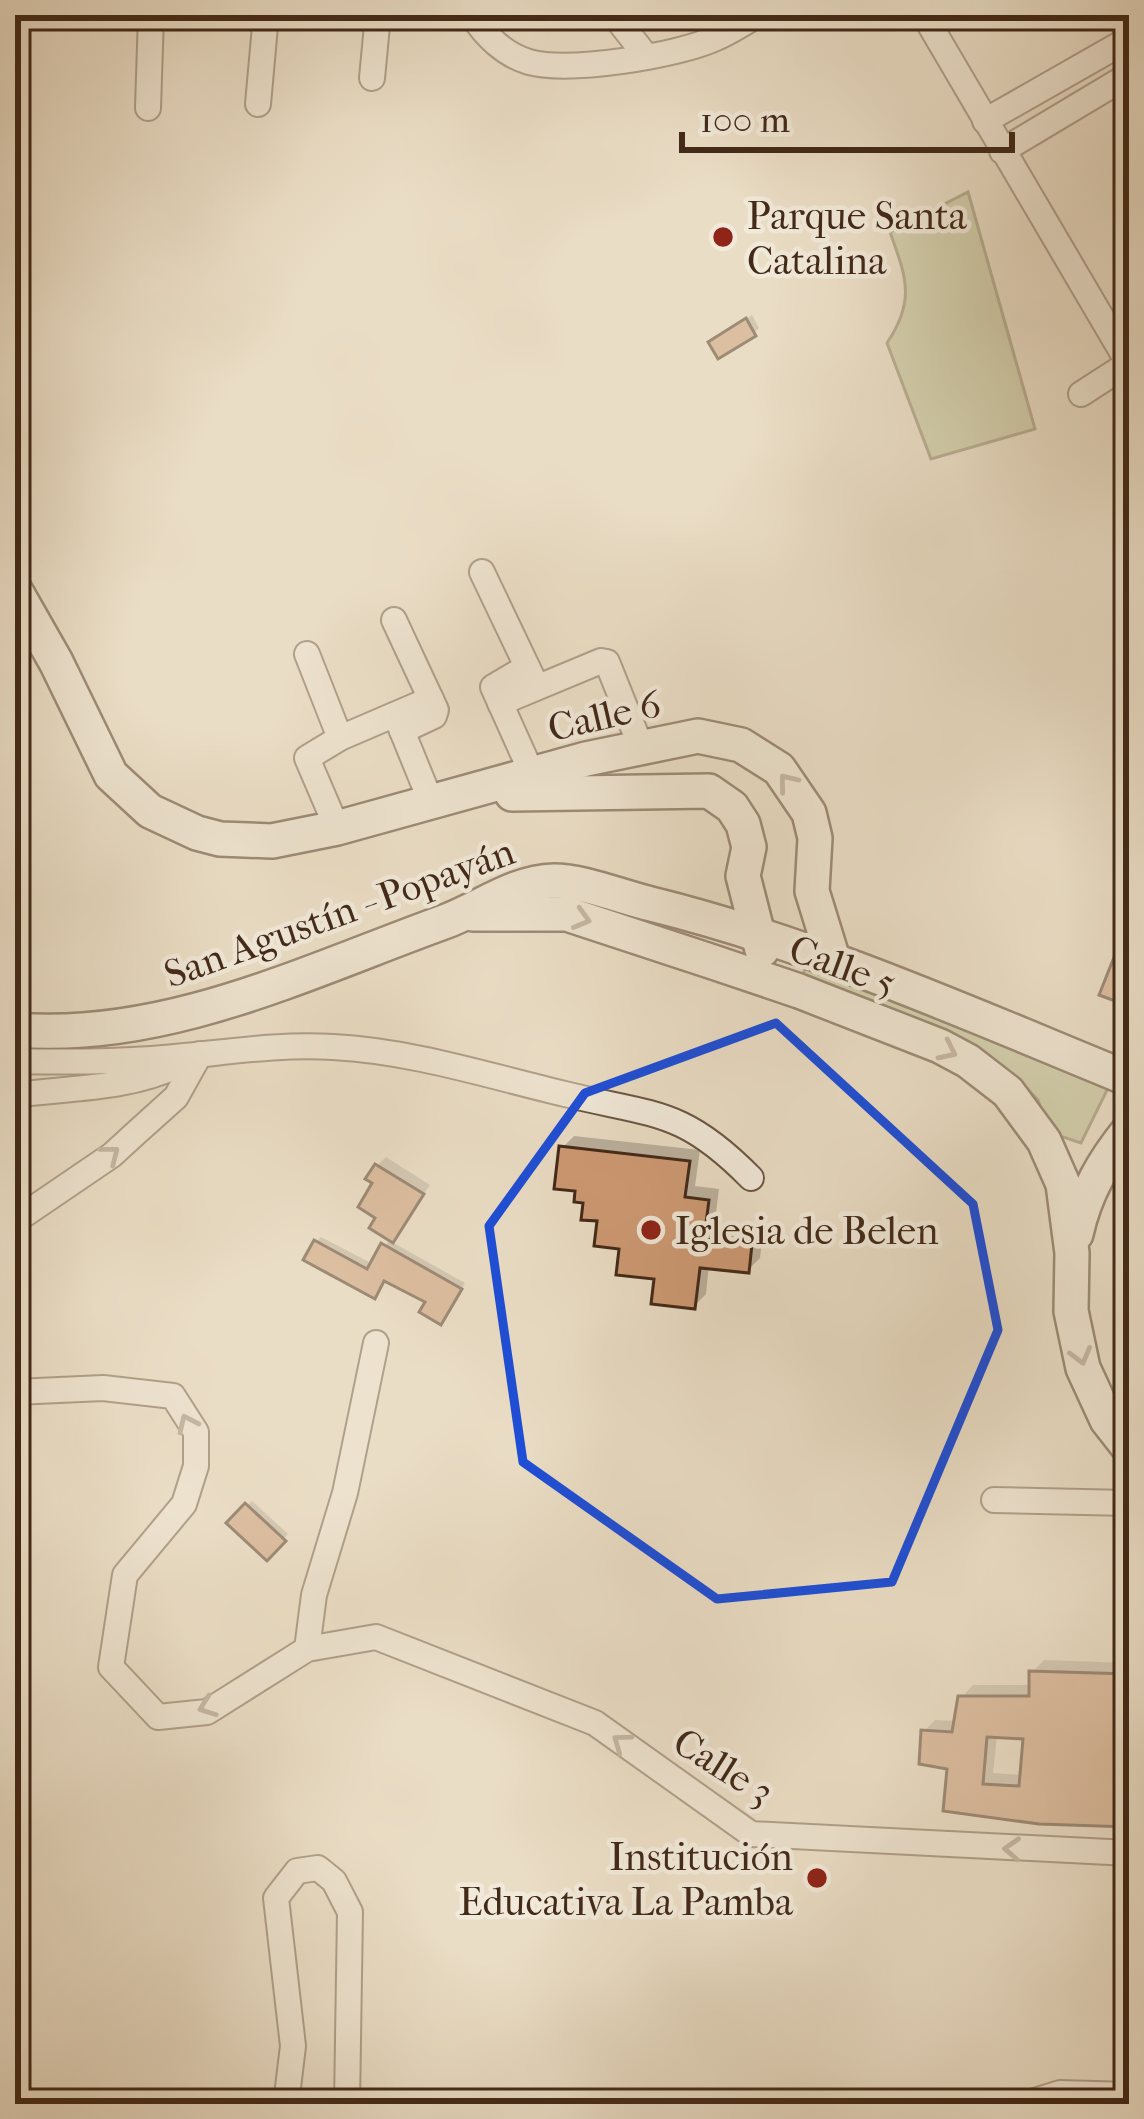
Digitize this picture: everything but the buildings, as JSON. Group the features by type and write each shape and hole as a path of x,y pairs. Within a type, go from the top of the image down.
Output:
{"main road":[{"name":"Calle 6","path":"15,590 111,775 151,811 197,833 247,842 337,828 640,747 698,736 741,745 779,769 808,813 814,838 812,891 833,959"},
{"name":"Calle 6","path":"444,799 709,791 732,807 743,824 749,848 743,876 770,982"},
{"path":"684,912 743,876"},
{"name":"San Agustín - Popayán","path":"15,1030 49,1033 150,1023 190,1013 466,914 516,888 556,881 757,932"},
{"path":"713,962 812,891"},
{"name":"Calle 5","path":"466,914 567,914 770,982 968,1061 1008,1092 1044,1141 1063,1184 1072,1253"},
{"name":"Calle 5","path":"757,932 1129,1079"},
{"path":"1129,1130 1104,1161 1083,1205 1072,1253 1070,1311 1083,1368 1107,1420 1129,1448"}],"street":[{"path":"148,108 151,15"},
{"path":"258,104 266,15"},
{"path":"372,78 378,15"},
{"path":"472,15 486,37 528,62 576,65 675,53 717,38 751,17"},
{"path":"614,15 646,56"},
{"path":"924,15 1129,363 1081,394"},
{"path":"985,122 1129,39"},
{"path":"1002,151 1129,75"},
{"path":"482,572 532,677"},
{"path":"337,828 307,758 340,738 399,723 434,706 394,620"},
{"path":"307,654 340,738"},
{"path":"533,776 496,695 532,677 607,662 640,747"},
{"path":"399,723 444,799"},
{"path":"15,1061 152,1059 330,1046 384,1052 681,1121 721,1147 751,1178"},
{"path":"15,1095 157,1075 200,1054"},
{"path":"15,1221 112,1155 176,1097 200,1054"},
{"path":"15,1392 103,1388 173,1396 196,1432 196,1466 184,1504 125,1575 111,1667 158,1717 207,1712 307,1649 314,1594 345,1493 376,1343"},
{"path":"994,1500 1129,1503"},
{"name":"Calle 3","path":"307,1649 376,1637 595,1723 751,1834 1129,1853"},
{"path":"286,2104 293,2046 276,1898 297,1871 318,1868 334,1880 350,1912 347,2104"},
{"path":"1025,2104 1060,2093 1129,2095"}],"highlighted area":[{"path":"776,1023 973,1204 998,1330 892,1582 717,1599 523,1462 489,1226 585,1093"}],"green space":[{"path":"968,192 1035,429 931,459 887,343 905,301 890,232"},
{"path":"810,957 1111,1082 1081,1143 1048,1132 1038,1100 1014,1075 801,979"}],"place":[{"name":"Parque Santa Catalina","path":"723,237"},
{"name":"Iglesia de Belen","path":"651,1230"},
{"name":"Institución Educativa La Pamba","path":"817,1878"}]}
